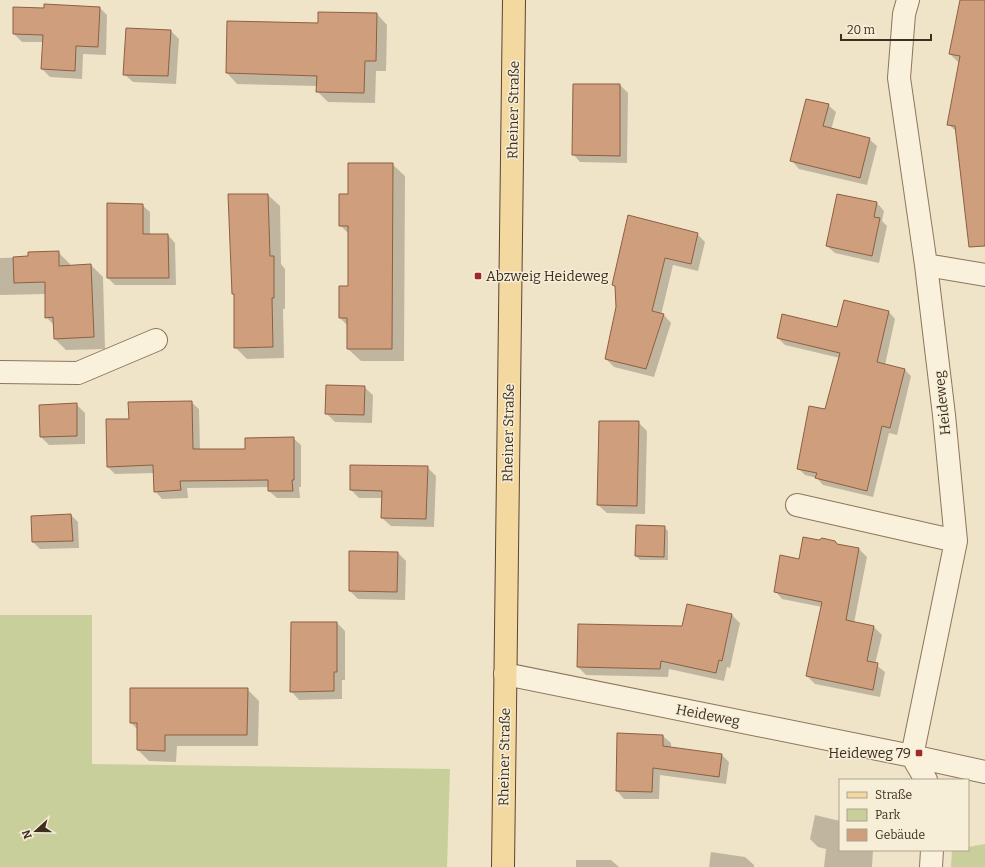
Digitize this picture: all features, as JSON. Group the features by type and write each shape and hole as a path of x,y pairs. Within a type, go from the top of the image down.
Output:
{"main road":[{"name":"Rheiner Straße","path":"502,867 514,0"}],"street":[{"name":"Heideweg","path":"908,0 904,14 899,78 926,265 944,415 956,541 912,756"},
{"path":"926,265 985,275"},
{"path":"0,372 78,373 156,340"},
{"path":"796,505 956,541"},
{"name":"Heideweg","path":"505,674 985,772"},
{"path":"912,756 925,779"},
{"path":"931,867 932,851"}],"green space":[{"path":"0,615 92,615 92,764 450,769 447,867 0,867"},
{"path":"985,844 985,867 951,867 952,851 969,851 969,847"}],"building":[{"path":"960,0 985,0 985,246 969,247 955,126 947,125 960,56 949,54"},
{"path":"44,4 100,7 98,47 76,46 75,71 41,69 43,35 13,34 13,7 44,8"},
{"path":"318,12 377,13 376,61 365,61 364,93 316,92 317,76 226,73 227,21 318,23"},
{"path":"126,28 171,30 168,76 123,75"},
{"path":"573,84 620,84 620,156 572,155"},
{"path":"806,99 829,104 823,126 870,138 860,178 790,161"},
{"path":"348,163 393,163 392,349 347,349 347,318 339,318 339,286 348,286 348,226 339,226 339,194 348,194"},
{"path":"228,194 268,194 270,256 274,256 274,298 272,298 273,347 234,348 234,294 232,294"},
{"path":"837,194 877,202 874,217 880,218 872,256 826,246"},
{"path":"107,203 143,204 143,234 168,234 169,278 107,278"},
{"path":"628,215 698,233 691,264 665,258 652,311 664,314 646,369 605,359 616,307 615,286 612,285"},
{"path":"59,251 59,266 91,264 94,337 54,339 53,317 45,318 45,282 14,283 13,257 28,256 28,252"},
{"path":"844,300 889,311 877,362 905,369 890,428 882,426 867,491 815,478 817,473 797,469 809,406 825,409 840,353 777,338 782,314 837,327"},
{"path":"326,385 365,386 364,415 325,414"},
{"path":"192,401 193,449 245,449 245,438 294,437 294,480 292,480 293,491 268,491 268,480 180,481 181,490 154,492 153,465 107,467 106,419 129,419 128,402"},
{"path":"77,403 77,436 40,437 39,405"},
{"path":"599,421 639,421 637,506 597,505"},
{"path":"350,465 428,466 426,519 381,518 382,491 350,490"},
{"path":"71,514 73,541 32,542 31,516"},
{"path":"636,525 665,526 664,557 635,556"},
{"path":"803,537 819,540 822,538 835,541 837,544 859,548 846,620 874,626 867,661 878,663 873,690 806,676 822,602 774,592 780,555 799,559"},
{"path":"349,551 398,552 397,592 349,591"},
{"path":"687,604 732,614 722,661 719,660 716,673 661,661 660,669 577,667 578,624 682,626"},
{"path":"291,622 337,622 337,672 334,672 334,691 290,692"},
{"path":"130,688 248,688 247,735 165,735 165,751 137,750 137,723 130,723"},
{"path":"617,733 663,735 663,746 722,754 719,777 653,768 652,792 616,791"}],"place":[{"name":"Abzweig Heideweg","path":"478,276"},
{"name":"Heideweg 79","path":"919,753"}]}
